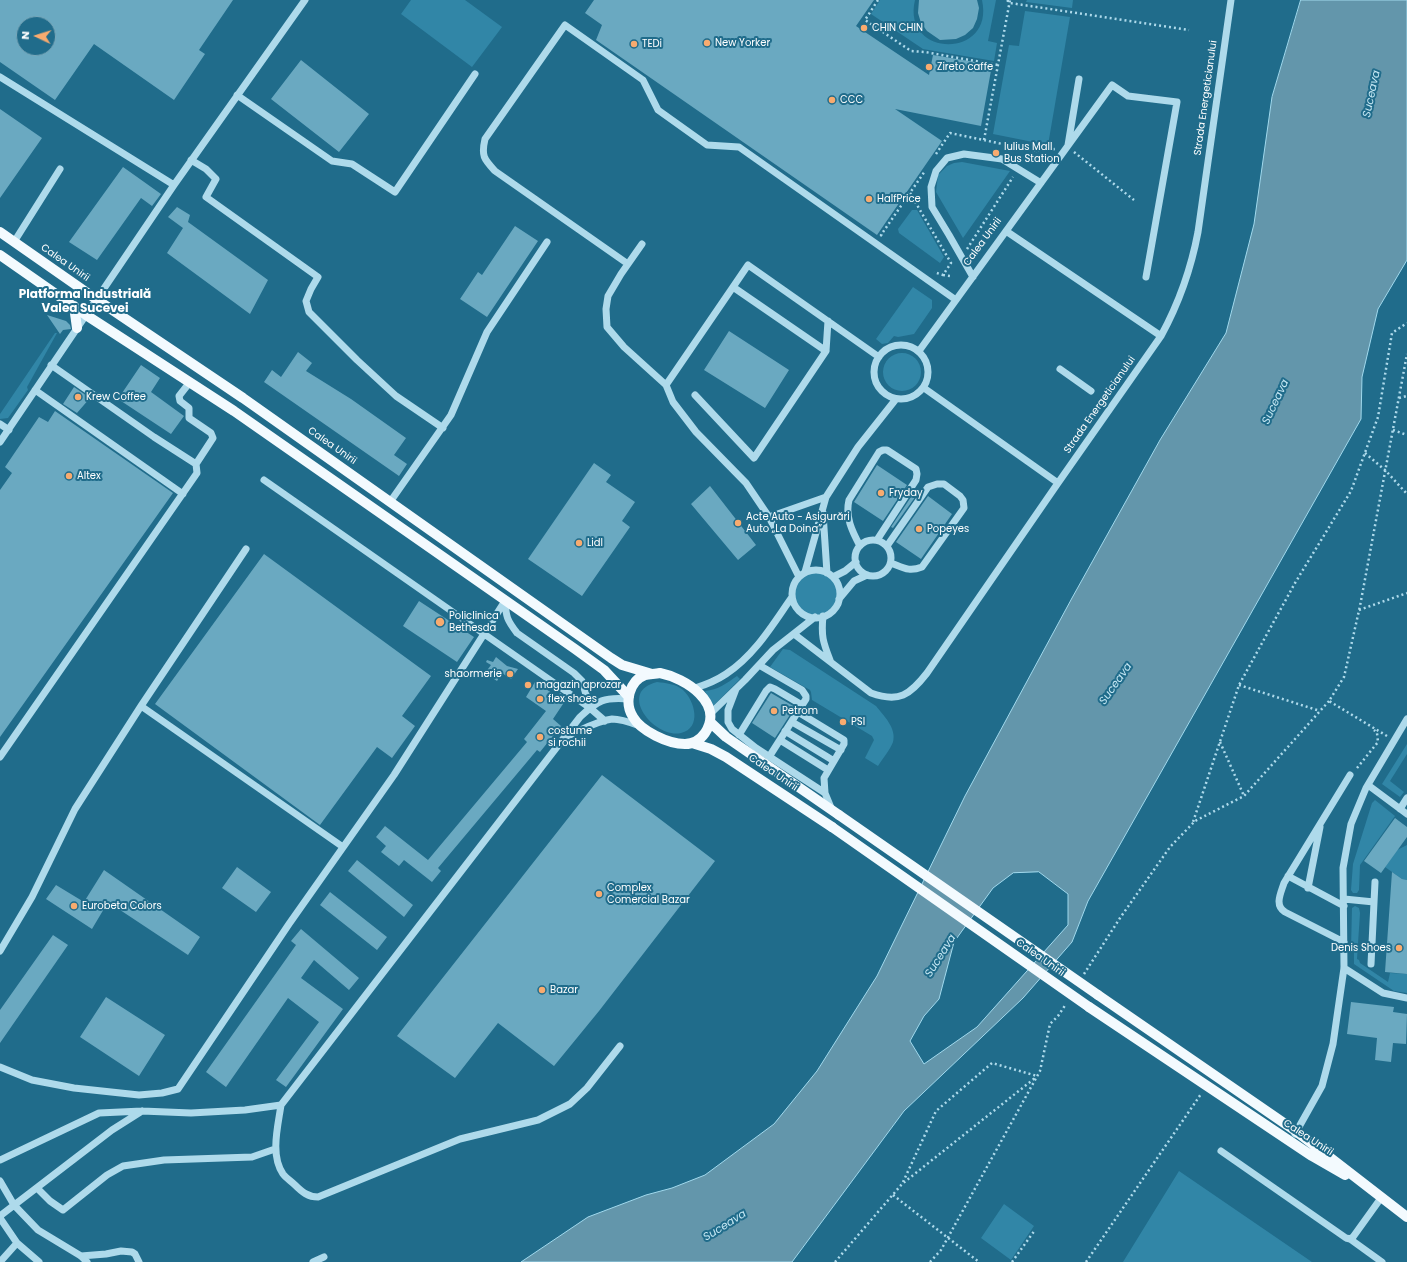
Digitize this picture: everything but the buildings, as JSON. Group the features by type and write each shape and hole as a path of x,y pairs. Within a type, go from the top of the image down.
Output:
{"main road":[{"name":"Calea Unirii","path":"0,232 243,398 611,658 622,665 652,674"},
{"path":"0,255 74,306 260,429 604,670 629,698"},
{"path":"74,306 77,328"},
{"path":"652,674 667,675 695,688 703,696 708,706 710,718 706,731 701,738 692,743 674,743 664,740 640,726 630,710 630,690 634,684 645,676 652,674"},
{"name":"Calea Unirii","path":"710,718 726,737 1297,1132 1407,1217"},
{"name":"Calea Unirii","path":"692,743 711,749 726,757 832,827 1089,1007 1312,1156 1378,1195"}],"street":[{"path":"0,442 191,160 305,0"},
{"name":"Strada Energeticianului","path":"794,634 871,692 880,696 895,697 910,692 928,673 1161,336 1174,313 1193,257 1198,232 1231,0"},
{"path":"628,264 495,171 485,160 483,150 485,140 564,25 643,80 658,110 664,115 707,144 739,147 956,300"},
{"path":"237,95 332,161 352,164 395,192 475,74"},
{"path":"0,77 174,185"},
{"path":"1067,147 1079,79"},
{"name":"Calea Unirii","path":"919,351 1112,85 1128,96 1177,102 1146,277"},
{"path":"973,277 932,207 931,187 936,171 947,158 964,154 1002,159 1042,183"},
{"path":"191,160 216,179 206,197 318,277 306,301 309,312 396,396 443,428"},
{"path":"14,242 60,169"},
{"path":"1006,231 1161,336"},
{"path":"390,502 451,415 486,332 547,242"},
{"path":"642,244 608,296 606,309 608,327 624,347 666,385 672,402 691,426 746,483 769,516 802,575"},
{"path":"666,385 748,265 879,356"},
{"path":"733,287 826,351"},
{"path":"695,395 754,458 826,351 828,321"},
{"path":"902,345 919,351 924,356 929,375 924,388 919,394 904,400 888,396 876,383 874,374 875,365 879,356 885,350 894,346 902,345"},
{"path":"51,365 154,437 196,464"},
{"path":"1060,370 1091,391"},
{"path":"0,757 197,473 196,464 213,438 211,433 189,418 189,408 180,401 179,396 190,382"},
{"path":"924,388 1058,483"},
{"path":"34,390 183,494"},
{"path":"802,575 826,497 856,450 896,399"},
{"path":"0,424 8,430"},
{"path":"860,546 850,526 847,507 849,500 879,452 887,450 916,469 917,474 916,480 876,540"},
{"path":"264,480 590,708 605,721"},
{"path":"887,546 928,488 937,484 944,484 963,500 964,508 922,567 914,570 906,569 891,563"},
{"path":"769,516 826,497"},
{"path":"823,507 830,575"},
{"path":"839,599 854,582 867,575 879,575 885,573 891,563 890,551 882,542 870,540 860,546 857,551 856,562 862,572 867,575"},
{"path":"0,951 32,897 75,809 141,706 246,549"},
{"path":"830,575 845,571 856,562"},
{"path":"710,718 773,650 815,618 830,613 836,607 839,599 837,584 830,575 820,570 812,570 802,575 795,583 792,590 792,597 797,609 808,616 815,618"},
{"path":"695,688 725,675 742,662 758,644 792,597"},
{"path":"0,1067 32,1080 74,1088 139,1095 162,1093 178,1089 289,924 394,775 505,601"},
{"path":"505,601 506,615 510,624 517,632 574,673 582,681 590,708"},
{"path":"823,616 821,632 830,660"},
{"path":"760,665 802,690 806,696 806,699 769,757"},
{"path":"739,735 770,687 802,705"},
{"path":"736,689 728,710 728,717 732,729 769,757 825,793"},
{"path":"620,1046 587,1088 570,1104 538,1120 460,1139 318,1198 310,1197 283,1174 279,1164 275,1149 280,1105 580,717 590,708 605,699 629,698"},
{"path":"141,706 343,847"},
{"path":"798,712 844,740 841,750 824,778 825,793 836,813"},
{"path":"563,738 613,719 623,720 640,726"},
{"path":"1291,1142 1322,1086 1337,1023 1344,968 1343,868 1351,824 1368,785 1393,740 1407,719"},
{"path":"792,722 841,750"},
{"path":"785,731 834,761"},
{"path":"780,740 828,770"},
{"path":"1344,942 1281,909 1278,902 1284,883 1288,876 1350,776"},
{"path":"1368,785 1407,814"},
{"path":"1400,809 1407,798"},
{"path":"1308,888 1321,822"},
{"path":"1288,876 1308,888 1344,903 1374,902"},
{"path":"1371,964 1375,882"},
{"path":"1344,968 1383,993 1407,998"},
{"path":"0,1160 99,1113 142,1110 191,1112 245,1110 280,1105"},
{"path":"39,1262 17,1243 0,1217 112,1130 142,1110"},
{"path":"37,1188 50,1201 63,1210 107,1175 123,1166 164,1160 252,1157 275,1149"},
{"path":"1220,1151 1382,1262"},
{"path":"0,1180 14,1205 38,1230 81,1256 87,1262"},
{"path":"1350,1239 1353,1237 1378,1195"},
{"path":"0,1262 17,1243"},
{"path":"81,1256 121,1251 132,1252 135,1254 139,1262"},
{"path":"313,1262 324,1257"}],"path":[{"path":"878,0 865,20 911,52 925,52 998,65"},
{"path":"1007,0 1189,30"},
{"path":"984,140 1010,1"},
{"path":"932,160 950,134 1036,151 1067,147 1134,200"},
{"path":"962,257 1025,160 1036,151"},
{"path":"887,240 881,235 928,167"},
{"path":"910,193 950,263 943,275"},
{"path":"930,269 936,273 950,276"},
{"path":"1195,821 1193,822 1239,685 1295,583 1351,491 1378,416 1392,333 1407,323"},
{"path":"1083,977 1120,918 1170,847 1195,821 1244,796 1329,701 1344,677 1359,610 1394,430 1407,354"},
{"path":"1399,398 1407,396"},
{"path":"1394,430 1407,435"},
{"path":"1364,453 1386,470 1407,494"},
{"path":"1359,610 1407,593"},
{"path":"1239,685 1320,711"},
{"path":"1329,701 1393,740"},
{"path":"1350,776 1378,742 1377,734 1372,728"},
{"path":"1220,742 1244,796"},
{"path":"934,1262 1040,1071 1050,1024 1058,1016 1066,1003"},
{"path":"902,1184 936,1111 992,1063 1037,1076"},
{"path":"835,1262 902,1184 1037,1076"},
{"path":"1086,1262 1207,1085"},
{"path":"893,1195 979,1262"},
{"path":"1012,1262 1035,1230"},
{"path":"930,1262 938,1254"}],"shaded area":[{"path":"411,0 465,0 502,27 472,67 401,14"},
{"path":"880,0 915,0 914,19 921,33 933,41 948,44 963,42 975,33 982,20 982,0 996,0 988,41 997,43 994,61 923,49 871,14"},
{"path":"1027,0 1073,0 1072,8 1026,2"},
{"path":"1025,11 1070,17 1048,145 993,134 1009,45 1019,46"},
{"path":"962,162 1010,171 963,238 936,192 938,175 947,166"},
{"path":"912,210 917,210 944,257 940,263 899,233 898,229"},
{"path":"913,287 932,300 932,308 914,334 898,337 894,336 888,343 882,344 876,339"},
{"path":"55,333 57,333 27,387 28,390 8,418 0,419 0,414"},
{"path":"898,353 906,353 916,358 920,365 920,379 916,386 906,391 898,391 888,386 886,383 883,376 883,368 888,358 891,356"},
{"path":"812,572 820,572 825,573 832,578 837,585 837,603 832,610 825,615 812,616 804,613 797,606 794,598 794,590 797,582 804,575"},
{"path":"783,649 790,650 876,706 882,713 889,722 894,737 890,748 878,766 865,758 874,740 872,736 812,700 810,690 770,667"},
{"path":"737,676 740,679 713,706 705,691 718,688"},
{"path":"657,682 677,686 683,690 691,701 694,720 692,726 688,730 681,733 671,733 661,729 651,722 644,714 640,704 640,695 645,687"},
{"path":"1407,744 1407,754 1390,781 1404,792 1400,797 1382,784"},
{"path":"1375,800 1395,816 1360,865 1359,890 1357,893 1353,893 1351,890 1353,864 1372,803"},
{"path":"1407,845 1407,880 1402,879 1385,867 1397,850"},
{"path":"1355,906 1359,908 1360,913 1357,959 1360,963 1388,982 1390,973 1407,974 1407,993 1394,991 1354,964 1354,951 1351,949 1352,908"},
{"path":"1179,1171 1312,1262 1123,1262"},
{"path":"1004,1204 1034,1226 1011,1260 981,1238"}],"water":[{"name":"Suceava","path":"1301,0 1407,0 1407,260 1378,309 1362,377 1361,419 1088,901 1072,942 1023,998 904,1111 792,1262 521,1262 588,1217 705,1175 774,1124 817,1071 877,976 965,796 1072,598 1160,440 1226,333 1254,224 1272,97","holes":["1039,872 1068,894 1068,925 977,1027 924,1064 910,1041 924,1016 939,999 954,942 993,888 1013,873"]}],"place":[{"name":"CHIN CHIN","path":"864,28"},
{"name":"New Yorker","path":"707,43"},
{"name":"TEDi","path":"634,44"},
{"name":"Zireto caffe","path":"929,67"},
{"name":"CCC","path":"832,100"},
{"name":"Iulius Mall Bus Station","path":"996,153"},
{"name":"HalfPrice","path":"869,199"},
{"name":"Krew Coffee","path":"78,397"},
{"name":"Altex","path":"69,476"},
{"name":"Fryday","path":"881,493"},
{"name":"Acte Auto - Asigurări Auto „La Doina”","path":"738,523"},
{"name":"Popeyes","path":"919,529"},
{"name":"Lidl","path":"579,543"},
{"name":"Policlinica Bethesda","path":"440,622"},
{"name":"shaormerie","path":"510,674"},
{"name":"magazin aprozar","path":"528,685"},
{"name":"flex shoes","path":"540,699"},
{"name":"Petrom","path":"774,711"},
{"name":"PSI","path":"843,722"},
{"name":"costume si rochii","path":"540,737"},
{"name":"Complex Comercial Bazar","path":"599,894"},
{"name":"Eurobeta Colors","path":"74,906"},
{"name":"Denis Shoes","path":"1399,948"},
{"name":"Bazar","path":"542,990"}],"district":[{"name":"Platforma Industrială Valea Sucevei","path":"85,302"}]}
